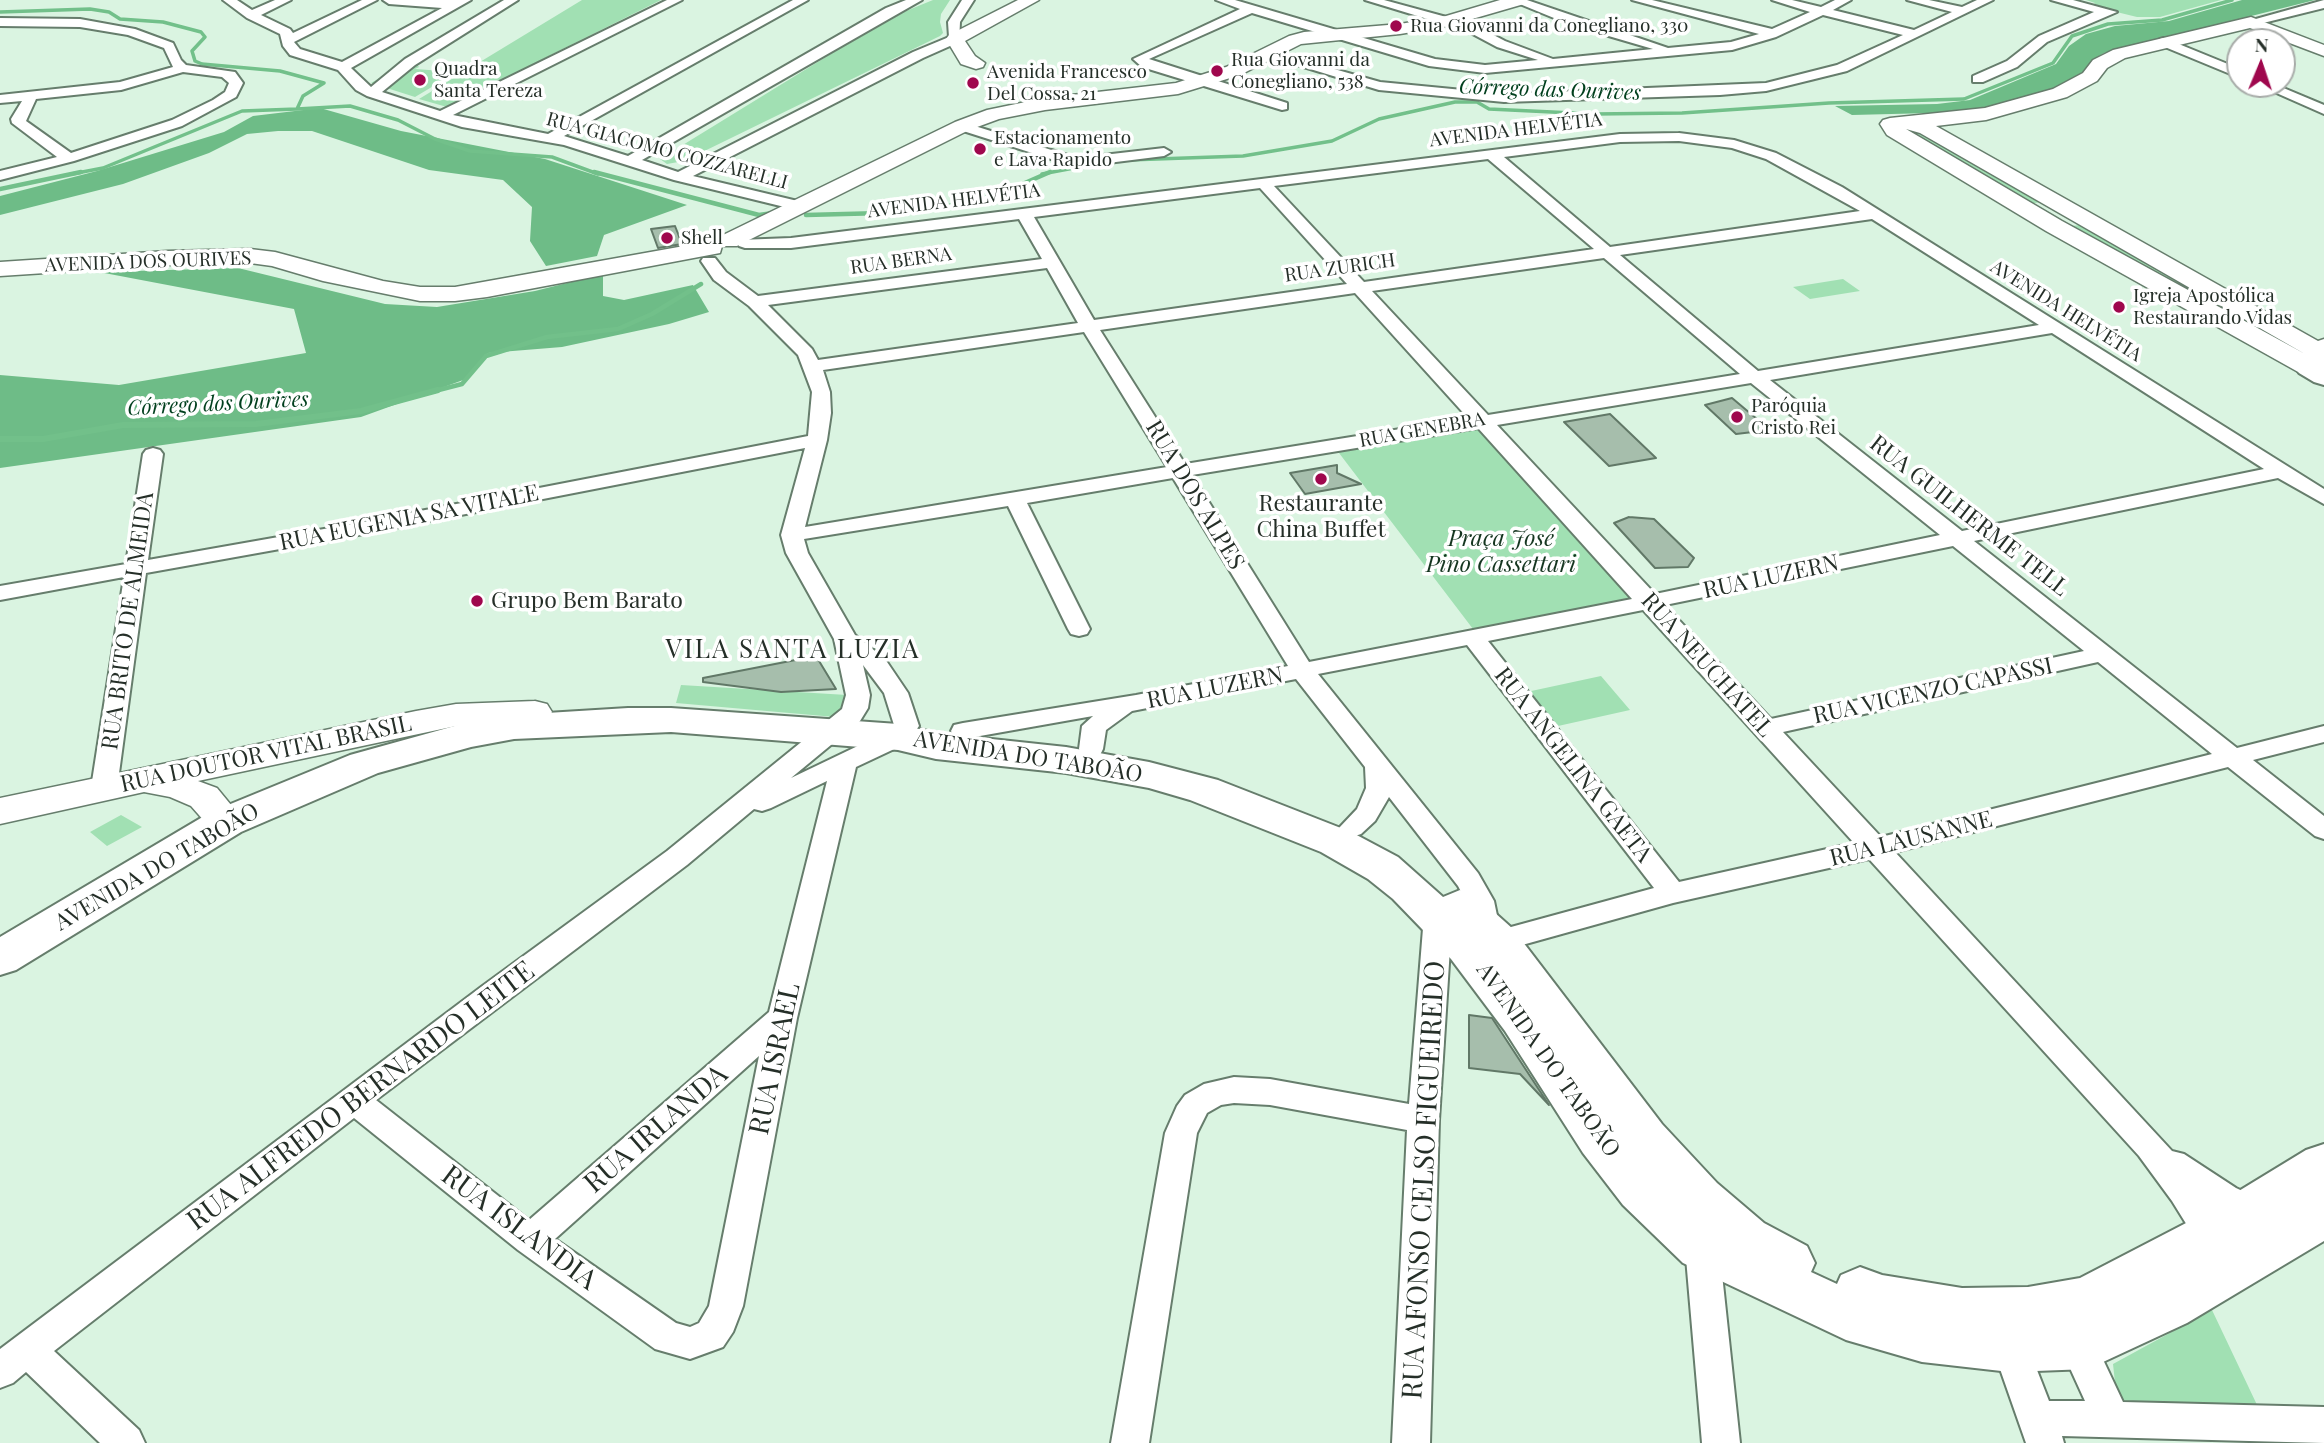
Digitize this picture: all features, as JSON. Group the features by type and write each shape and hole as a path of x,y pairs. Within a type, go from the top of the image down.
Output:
{"main road":[{"name":"AVENIDA DO TABOÃO","path":"0,937 215,810 319,765 366,749 467,723 535,712 632,706 840,738"},
{"name":"AVENIDA DO TABOÃO","path":"0,958 215,810 469,735 514,727 572,722 671,720 840,738 902,732 963,732 1150,758 1215,774 1332,816 1352,828 1419,870 1492,936 1644,1139 1699,1199 1745,1239 1807,1274 1882,1300 1962,1313 2028,1312 2088,1302 2207,1238 2324,1166"},
{"name":"AVENIDA DO TABOÃO","path":"902,732 946,747 1110,766 1204,790 1336,842 1383,868 1438,916 1468,947 1522,1018 1601,1138 1641,1189 1702,1246 1846,1315 1922,1336 2010,1346 2088,1343 2168,1305 2324,1214"}],"street":[{"path":"229,0 251,15 282,30 289,40 289,46 295,52 343,67 367,90 512,0"},
{"path":"251,15 285,0"},
{"path":"289,40 371,0"},
{"path":"389,0 461,2"},
{"path":"442,115 676,0"},
{"path":"551,138 802,0"},
{"path":"630,161 688,130 890,11 916,0"},
{"path":"968,0 953,27 966,46 988,97"},
{"path":"679,177 918,55 966,46 1031,0"},
{"path":"1222,0 1458,67 1503,68 1561,63 1617,68 1677,52 1732,46 1772,34 1845,0"},
{"path":"1371,0 1451,20 1501,44 1561,63"},
{"path":"988,97 1045,104 1166,90 1202,81 1295,40 1332,33 1400,29 1451,20 1517,0 1591,28 1677,52"},
{"path":"1638,0 1772,34"},
{"path":"1778,0 1916,34"},
{"path":"1913,0 1963,11"},
{"path":"1268,54 1353,81 1390,88 1519,98 1750,89 1786,83 1842,68 1987,0"},
{"path":"2057,0 2120,14"},
{"path":"343,67 461,2"},
{"path":"2320,359 2088,220 2024,207 1894,131 1890,124 1986,114 2060,93 2090,77 2108,59 2164,42 2324,4"},
{"path":"1250,9 1139,59 1147,64 1282,106"},
{"path":"1978,79 2012,64 2036,43 2106,11"},
{"path":"0,22 80,23 131,32 169,46 175,62 182,68"},
{"path":"2251,22 2324,51"},
{"path":"2164,42 2226,69"},
{"path":"0,99 136,83 182,68 230,75 236,83 236,88 218,103 177,123 69,158 0,176"},
{"path":"1617,68 1641,94"},
{"name":"RUA GIACOMO COZZARELLI","path":"367,90 488,129 551,138 679,177 801,206"},
{"path":"32,95 18,119 19,124 69,158"},
{"path":"902,732 897,693 877,664 846,639 796,553 792,535 817,440 821,392 812,366 806,353 755,302 726,253 763,226 962,126 988,97"},
{"path":"2296,98 2324,110"},
{"path":"1912,123 1927,129 2055,214 2320,359"},
{"path":"962,126 1076,163 1164,152"},
{"name":"AVENIDA HELVÉTIA","path":"726,253 1649,136 1734,144 1793,166 1874,214 2324,498"},
{"name":"RUA GUILHERME TELL","path":"1491,154 1752,375 2324,830"},
{"name":"RUA NEUCHATEL","path":"1264,184 2150,1147 2184,1191 2206,1228 2207,1238"},
{"name":"RUA DOS ALPES","path":"1024,214 1089,326 1302,670 1468,880 1480,901 1492,936"},
{"name":"RUA ZURICH","path":"812,366 1874,214"},
{"name":"AVENIDA DOS OURIVES","path":"0,269 180,257 250,256 275,259 383,288 419,294 488,290 666,255 726,253"},
{"name":"RUA BERNA","path":"755,302 1053,262"},
{"name":"RUA GENEBRA","path":"792,535 1752,375 2053,328"},
{"name":"RUA EUGENIA SA VITALE","path":"0,593 817,440"},
{"name":"RUA BRITO DE ALMEIDA","path":"122,784 134,569 153,454"},
{"name":"RUA LUZERN","path":"963,732 1098,707 1136,703 1649,602 2282,471"},
{"path":"1014,498 1079,629"},
{"name":"RUA ANGELINA GAETA","path":"1473,636 1673,893"},
{"name":"RUA ISRAEL","path":"690,1343 711,1335 721,1321 726,1306 840,738 856,708 858,695 846,639"},
{"name":"RUA VICENZO CAPASSI","path":"1764,728 2103,654"},
{"name":"RUA LUZERN","path":"1090,749 1094,726 1113,712 1136,703"},
{"name":"RUA DOUTOR VITAL BRASIL","path":"0,811 238,758 456,715 535,712"},
{"name":"RUA LAUSANNE","path":"1492,936 1876,848 2235,759 2324,734"},
{"name":"RUA ALFREDO BERNARDO LEITE","path":"14,1361 724,821 840,738"},
{"path":"122,784 177,786 215,810 238,758"},
{"path":"1352,828 1366,816 1374,802 1379,788 1377,768"},
{"name":"RUA AFONSO CELSO FIGUEIREDO","path":"1411,1443 1423,1120 1438,916"},
{"name":"RUA IRLANDA","path":"530,1240 782,1017"},
{"path":"1130,1443 1181,1133 1196,1104 1215,1093 1234,1090 1270,1092 1423,1120"},
{"name":"RUA ISLANDIA","path":"355,1101 530,1240 667,1337 690,1343"},
{"name":"RUA NEUCHATEL","path":"2150,1147 2197,1181 2252,1211"},
{"path":"1702,1246 1721,1443"},
{"path":"2077,1343 2112,1419"},
{"path":"2010,1346 2041,1430 2112,1419 2324,1425"},
{"path":"14,1361 126,1443"}],"green space":[{"path":"582,0 661,0 447,107 419,99"},
{"path":"933,0 950,0 941,14 943,33 940,36 684,161 667,164 660,159 834,52 906,11"},
{"path":"2086,0 2221,0 2160,17 2137,17 2092,6 2095,3"},
{"path":"2242,0 2315,0 2104,53 2097,57 2085,75 2066,86 1971,112 1852,115 1835,106 1937,104 1970,100 2056,64 2069,46 2086,34 2115,26 2169,21"},
{"name":"Quadra Santa Tereza","path":"415,62 419,67 415,69 457,72 415,97 371,83 405,63"},
{"path":"320,108 401,131 545,159 687,205 604,235 597,256 546,266 530,241 532,207 503,180 429,170 312,131 278,131 247,134 209,153 123,184 0,215 0,196 97,171 224,132 253,116"},
{"path":"1907,127 2040,202 2030,204 1898,128"},
{"path":"2080,225 2288,341 2281,345 2072,226"},
{"path":"238,268 385,304 437,307 535,291 603,274 603,296 624,300 693,285 709,312 669,324 562,347 488,353 466,379 361,417 0,468 0,375 119,385 306,353 294,309 99,272"},
{"path":"1843,279 1860,291 1810,299 1793,287"},
{"name":"Praça José Pino Cassettari","path":"1480,425 1636,597 1473,629 1336,449"},
{"path":"1601,676 1630,710 1549,728 1522,693"},
{"path":"681,685 847,695 846,706 835,717 676,703"},
{"path":"121,815 142,827 107,846 90,832"},
{"path":"2212,1310 2258,1407 2117,1401 2113,1364"}],"building":[{"name":"Shell","path":"675,226 682,244 658,248 651,229"},
{"name":"Paróquia Cristo Rei","path":"1732,398 1770,430 1736,434 1705,405"},
{"path":"1610,414 1656,458 1609,466 1564,422"},
{"name":"Restaurante China Buffet","path":"1337,465 1337,473 1361,484 1305,494 1290,473"},
{"path":"1629,517 1654,519 1694,558 1688,567 1655,568 1614,523"},
{"path":"816,656 836,689 781,692 703,682 703,678"},
{"path":"1469,1015 1492,1018 1549,1105 1520,1074 1469,1068"}],"waterway":[{"name":"Córrego das Ourives","path":"1128,160 1243,156 1332,141 1379,119 1455,102 1477,102 1489,109 1594,114 1682,113 1829,103 1964,99 2053,63 2072,36 2108,24 2162,20 2232,0"},
{"name":"Córrego das Ourives","path":"0,12 90,9 109,12 120,19 163,22 201,32 205,37 192,51 195,61 202,64 280,71 324,83 303,96 297,109"},
{"name":"Córrego das Ourives","path":"297,109 350,106 398,120 435,139 470,151 552,157 598,174"},
{"path":"72,174 103,168 242,111 297,109"},
{"name":"Córrego das Ourives","path":"1048,173 1095,164"},
{"path":"0,189 81,172"},
{"name":"Córrego das Ourives","path":"594,172 759,215 773,213"},
{"name":"Córrego das Ourives","path":"806,215 883,213 966,204 1002,193 1048,173"},
{"name":"Córrego das Ourives","path":"1042,174 1048,173"},
{"name":"Córrego dos Ourives","path":"431,392 462,384 486,356 547,337 618,329 652,314 701,284"},
{"name":"Córrego dos Ourives","path":"0,439 43,439 123,425 256,424 361,411 438,390"}],"place":[{"name":"Rua Giovanni da Conegliano, 330","path":"1396,26"},
{"name":"Rua Giovanni da Conegliano, 538","path":"1217,71"},
{"name":"Quadra Santa Tereza","path":"420,80"},
{"name":"Avenida Francesco Del Cossa, 21","path":"973,83"},
{"name":"Estacionamento e Lava Rapido","path":"980,149"},
{"name":"Shell","path":"667,238"},
{"name":"Igreja Apostólica Restaurando Vidas","path":"2119,307"},
{"name":"Paróquia Cristo Rei","path":"1737,417"},
{"name":"Restaurante China Buffet","path":"1321,479"},
{"name":"Grupo Bem Barato","path":"477,601"}],"district":[{"name":"VILA SANTA LUZIA","path":"793,650"}]}
